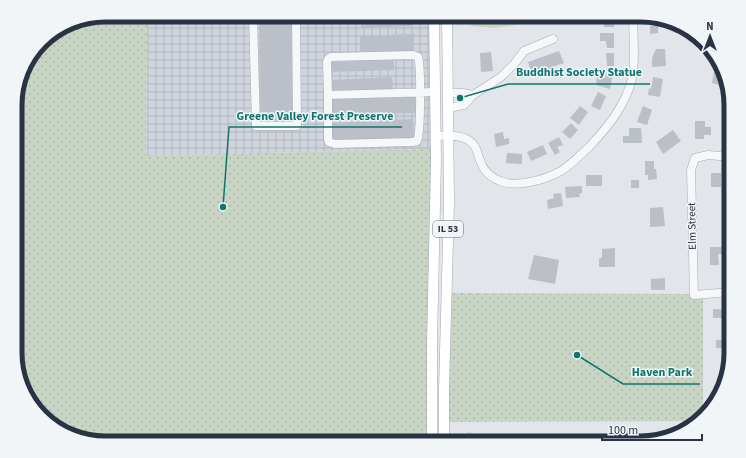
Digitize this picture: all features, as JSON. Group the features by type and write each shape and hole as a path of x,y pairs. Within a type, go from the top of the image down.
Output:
{"main road":[{"name":"IL 53","path":"432,436 432,344 436,136 434,92 434,22"},
{"name":"IL 53","path":"444,436 449,202 446,22"}],"street":[{"path":"253,22 256,126 297,126 296,22"},
{"path":"436,136 462,137 469,140 476,148 479,161 486,172 501,181 513,184 523,183 548,177 560,171 581,154 615,118 632,78 632,22"},
{"path":"448,108 464,105 473,95 501,77 515,63 524,51 553,39"},
{"path":"416,55 419,59 419,137 417,141 412,142 335,144 329,142 328,95 327,62 331,57 416,55"},
{"path":"328,95 434,92"},
{"path":"448,93 473,95"},
{"name":"Elm Street","path":"724,156 708,155 695,158 691,170 694,295 724,293"}],"shaded area":[{"path":"147,22 431,22 431,149 146,156"}],"green space":[{"path":"147,22 146,156 431,149 430,436 94,435 73,430 63,425 43,408 33,395 25,375 22,353 22,105 26,78 36,59 50,43 63,33 73,28 94,23"},
{"path":"468,22 527,22 523,24 494,28 472,26"},
{"path":"452,293 703,294 703,409 689,421 448,422"}],"building":[{"path":"260,22 291,22 292,112 261,112"},
{"path":"361,22 412,22 412,26 361,28"},
{"path":"604,22 614,22 614,27 604,27"},
{"path":"650,26 658,26 658,33 650,34"},
{"path":"600,33 614,33 614,48 607,48 606,41 600,41"},
{"path":"414,34 414,51 360,52 360,36"},
{"path":"656,49 665,49 666,66 652,67 652,58"},
{"path":"559,51 564,63 532,74 528,62"},
{"path":"491,52 493,71 481,72 480,53"},
{"path":"606,53 614,53 614,66 607,66"},
{"path":"394,60 394,70 330,72 330,62"},
{"path":"714,72 718,73 721,85 712,83"},
{"path":"606,73 613,74 610,89 596,85 597,77 605,78"},
{"path":"392,77 393,91 331,92 331,80"},
{"path":"653,77 663,79 660,97 648,95 649,88 651,89"},
{"path":"598,92 606,96 600,110 591,106"},
{"path":"415,97 416,113 331,114 331,99"},
{"path":"580,106 588,112 579,125 570,118"},
{"path":"643,106 652,110 647,125 637,122"},
{"path":"413,119 414,139 331,141 331,123"},
{"path":"695,121 705,121 705,127 711,127 711,135 704,135 704,139 695,139"},
{"path":"571,123 578,130 570,139 562,132"},
{"path":"629,128 641,128 642,143 623,143 623,136 629,136"},
{"path":"673,130 681,141 663,154 656,142"},
{"path":"503,132 504,139 509,138 509,144 496,147 494,134"},
{"path":"559,137 563,145 557,147 560,152 555,155 548,143"},
{"path":"543,145 547,154 531,161 527,152"},
{"path":"507,153 522,154 522,164 506,163"},
{"path":"645,161 654,161 654,169 656,169 657,179 648,180 648,175 645,175"},
{"path":"711,173 721,173 721,187 711,187"},
{"path":"586,175 602,175 602,186 586,186"},
{"path":"631,180 639,180 639,188 631,188"},
{"path":"582,186 582,193 579,194 580,197 566,198 565,187"},
{"path":"561,193 563,206 548,209 547,200 554,198 553,194"},
{"path":"663,207 665,226 650,227 650,208"},
{"path":"710,247 724,247 724,254 718,254 719,265 710,265"},
{"path":"615,248 615,267 599,267 599,258 602,258 602,249"},
{"path":"534,255 559,260 555,284 528,279"},
{"path":"665,278 665,290 651,290 651,279"},
{"path":"713,309 724,310 724,318 713,318"},
{"path":"723,332 724,348 716,348 716,340 723,340"},
{"path":"722,354 724,354 724,359 722,369"},
{"path":"634,428 638,436 620,436 619,434"}],"place":[{"name":"Buddhist Society Statue","path":"460,98"},
{"name":"Greene Valley Forest Preserve","path":"223,207"},
{"name":"Haven Park","path":"577,355"}]}
